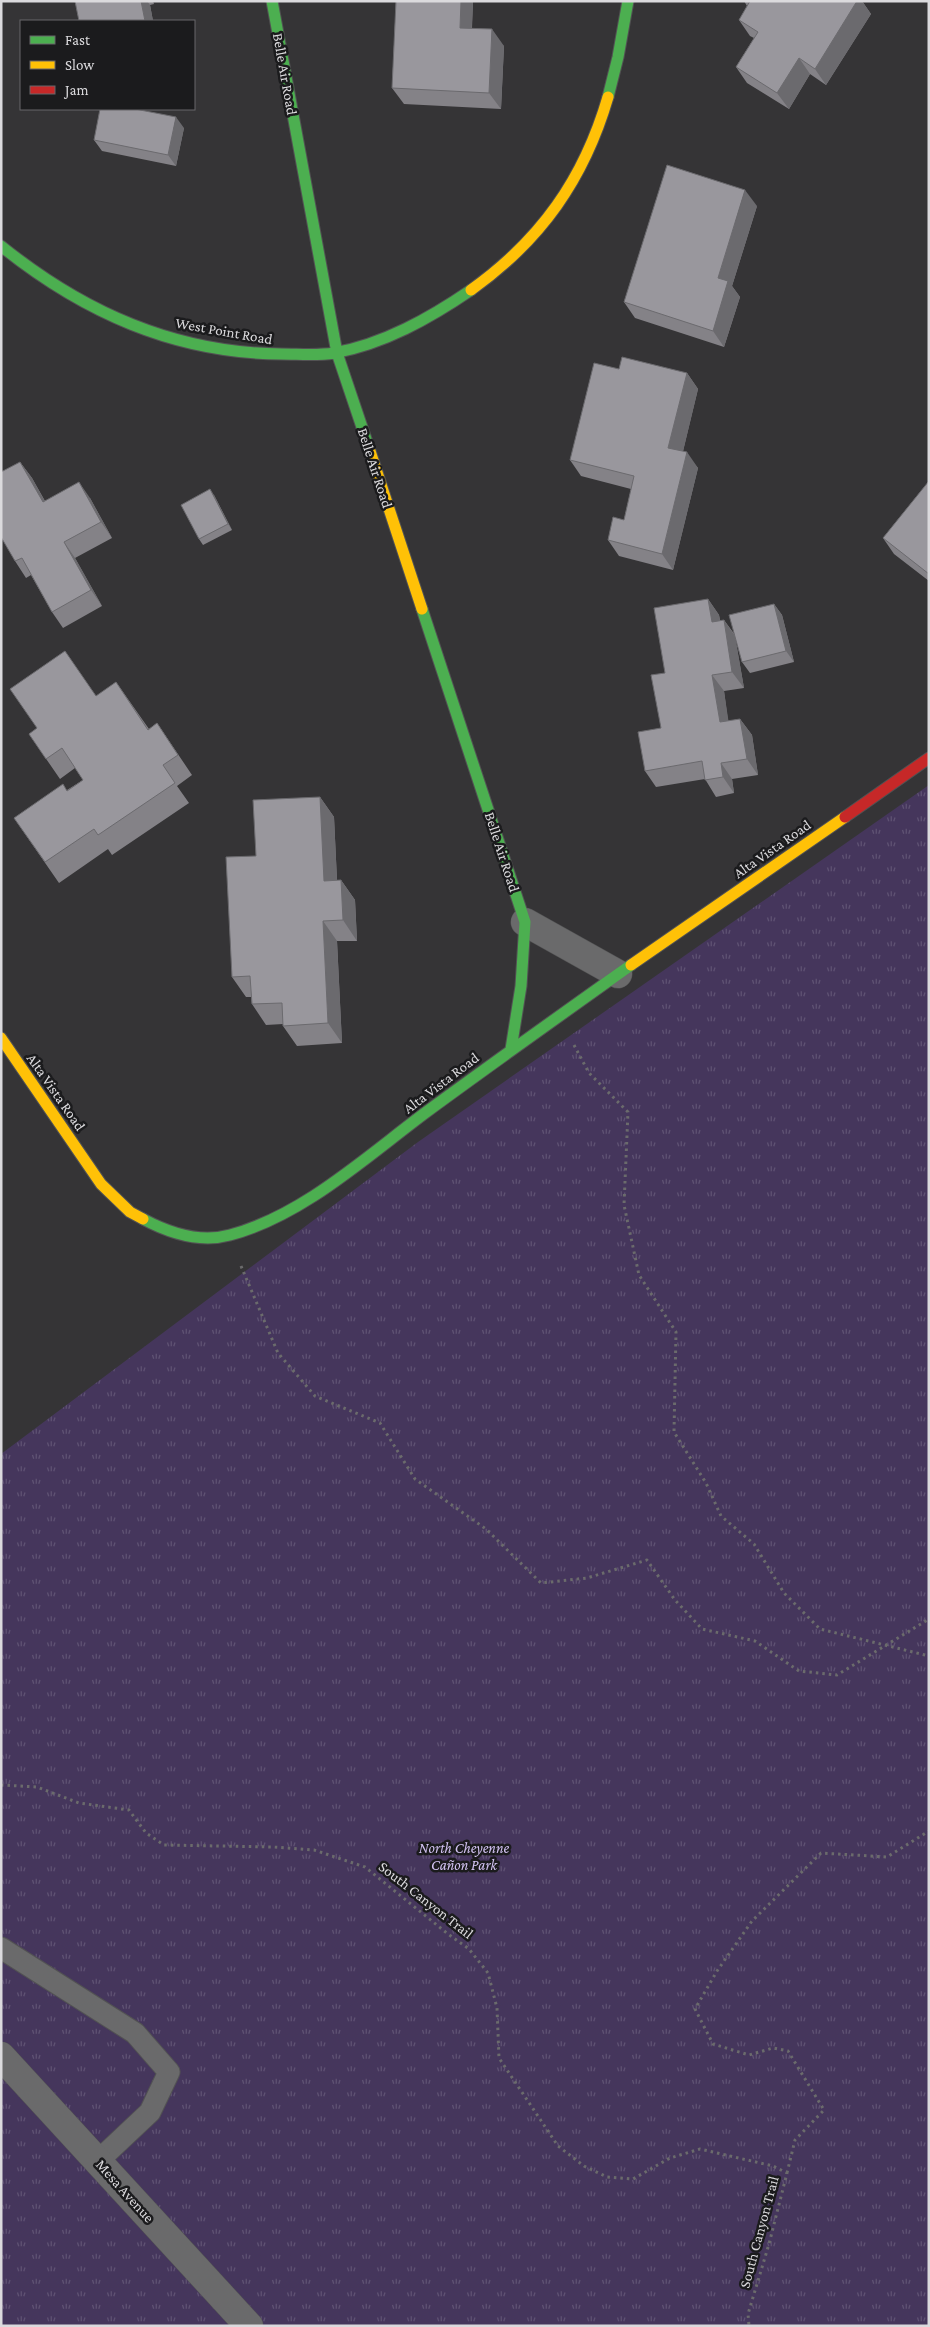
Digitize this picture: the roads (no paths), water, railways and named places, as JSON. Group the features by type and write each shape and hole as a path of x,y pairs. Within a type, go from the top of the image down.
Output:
{"street":[{"name":"Belle Air Road","path":"272,1 337,353 525,922 521,986 512,1048"},
{"name":"West Point Road","path":"1,246 24,267 81,303 150,332 201,345 264,356 337,353 390,336 443,309 493,275 555,211 580,169 600,126 620,58 628,1"},
{"name":"Alta Vista Road","path":"1,1038 102,1184 130,1212 165,1232 197,1237 228,1236 263,1225 304,1203 512,1048 929,758"},
{"path":"525,922 618,974"},
{"name":"Mesa Avenue","path":"1,2056 249,2326"}],"lane":[{"path":"1,1948 136,2033 168,2072 150,2112 98,2161"}],"park label":[{"name":"North Cheyenne Cañon Park","path":"464,1856"}]}
